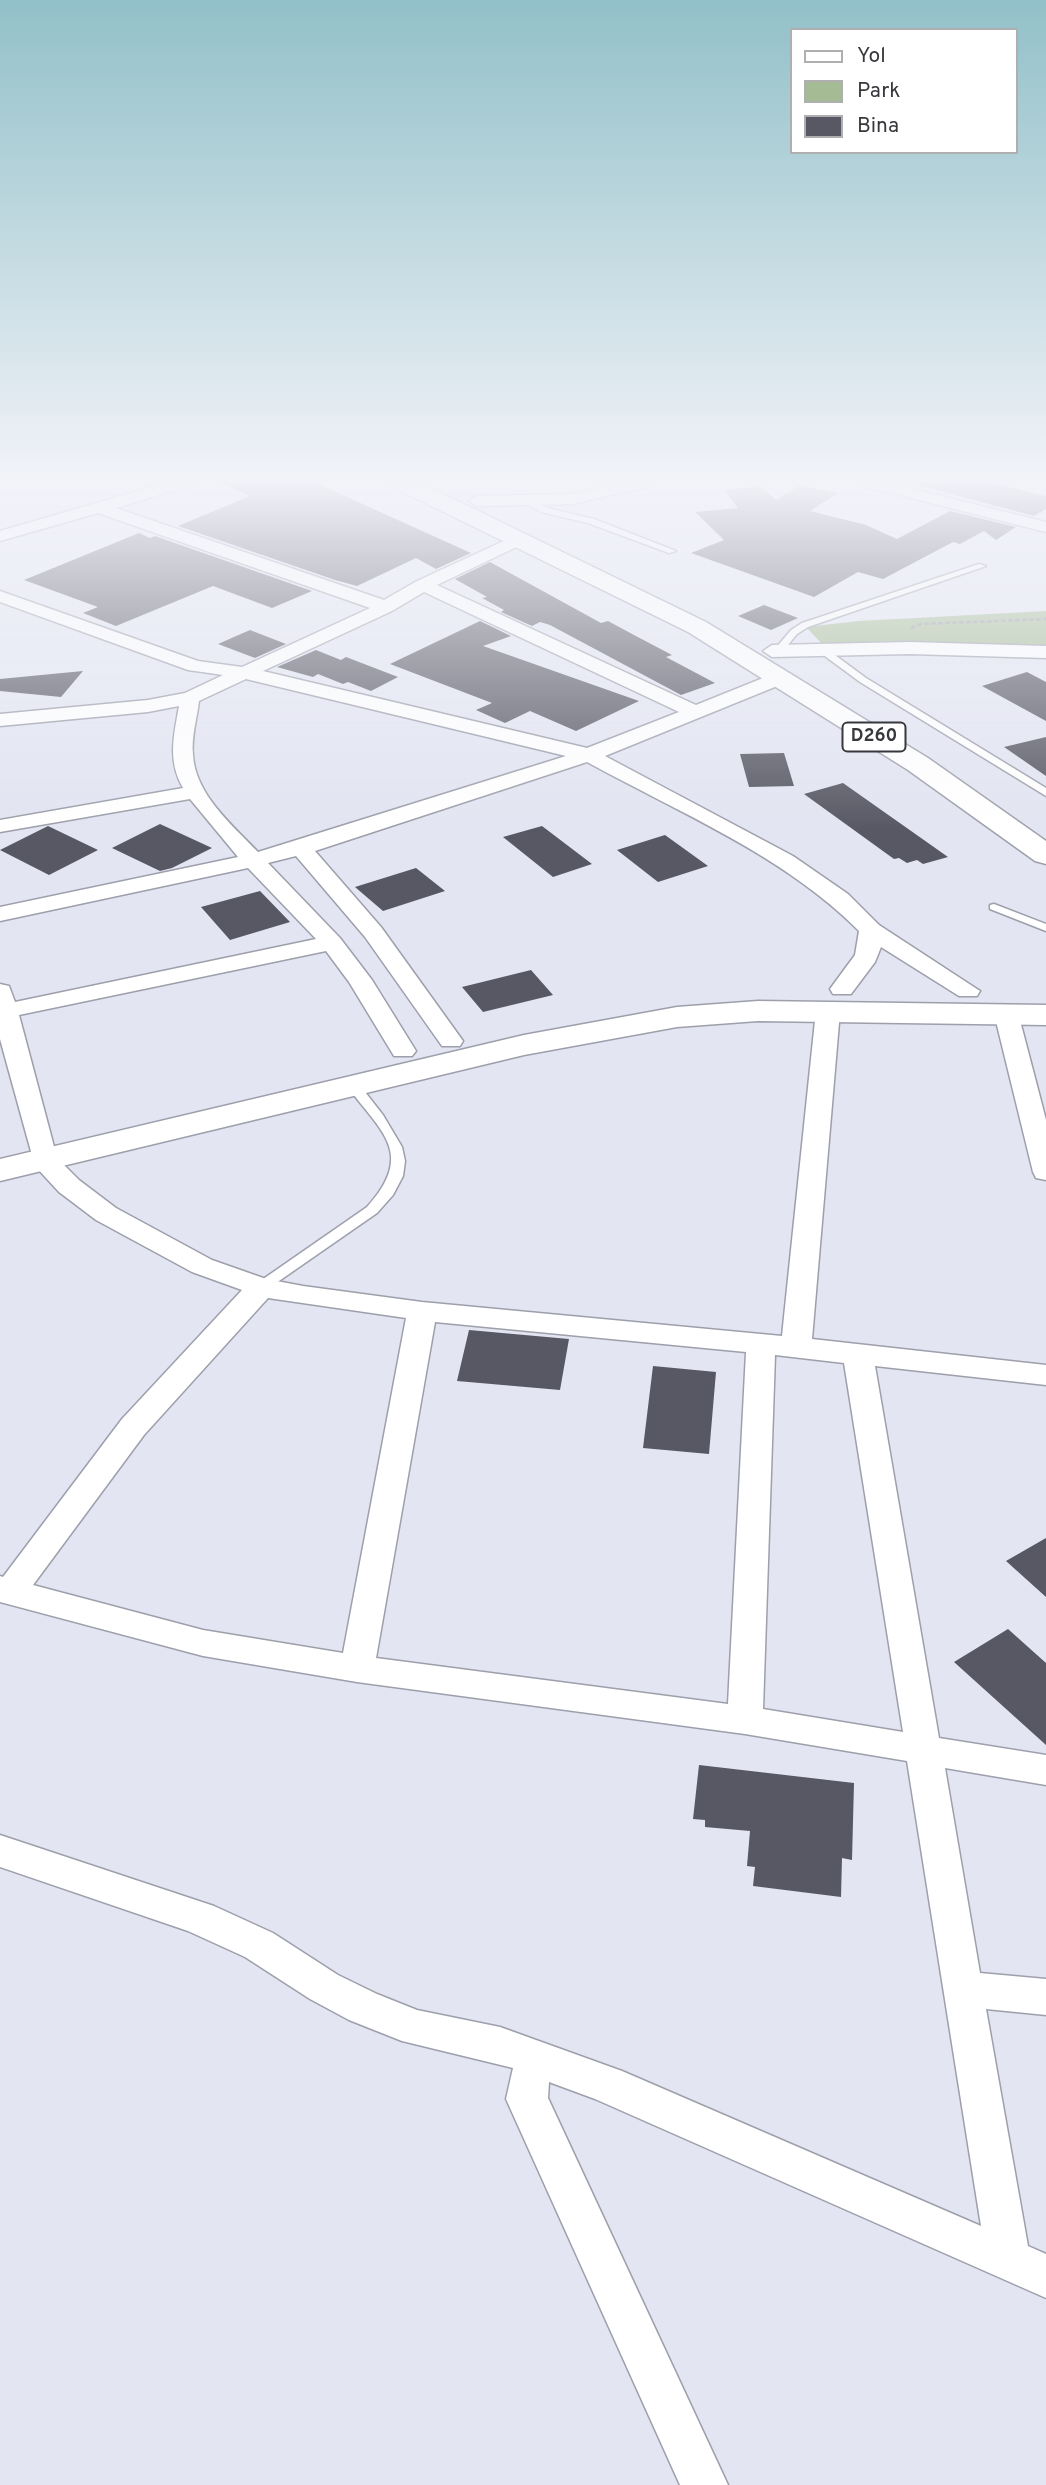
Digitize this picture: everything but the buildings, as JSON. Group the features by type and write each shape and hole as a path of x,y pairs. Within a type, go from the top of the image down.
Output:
{"main road":[{"name":"D260","path":"640,598 697,627 918,764 1046,855"},
{"name":"D260","path":"672,598 776,650 1034,817"},
{"path":"0,1145 40,1149 353,1086 524,1045 636,1024 835,1000 968,991 1046,995"},
{"path":"0,1170 40,1149 403,1051 574,1014 725,992 1046,1015"}],"street":[{"path":"5,598 195,666 242,672 589,755 785,861 840,899 871,930 968,991"},
{"path":"360,598 386,607"},
{"path":"0,720 148,706 190,698 401,598"},
{"path":"451,598 696,712"},
{"path":"776,650 910,648 1046,652"},
{"path":"0,914 301,848 589,755 780,678"},
{"path":"190,698 182,754 185,771 196,792 253,860 332,943 360,980 403,1051"},
{"path":"0,826 196,792"},
{"path":"301,848 373,932 451,1041"},
{"path":"796,1348 835,1000 865,962 872,948 871,930"},
{"path":"332,943 2,1001 40,1149 69,1186 106,1214 159,1245 202,1266 261,1287 422,1311 1046,1375"},
{"path":"1006,1013 1046,1172"},
{"path":"261,1287 133,1427 5,1591 203,1643 357,1669 745,1720 1046,1770"},
{"path":"357,1669 422,1311"},
{"path":"745,1720 761,1344"},
{"path":"858,1354 926,1750 1008,2259"},
{"path":"0,1852 200,1918 259,1945 324,1987 416,2028 500,2045 607,2084 1046,2276"},
{"path":"963,1989 1046,1997"},
{"path":"537,2058 529,2079 527,2099 704,2485"}],"lane":[{"path":"776,650 805,625 886,598"},
{"path":"821,649 863,680 1046,793"},
{"path":"994,907 1046,928"},
{"path":"261,1287 372,1210 392,1189 400,1164 394,1139 353,1086"}],"path":[{"path":"910,648 910,630 921,624 1046,619"}],"green space":[{"path":"1046,611 1046,648 822,644 806,627 859,621"}]}
